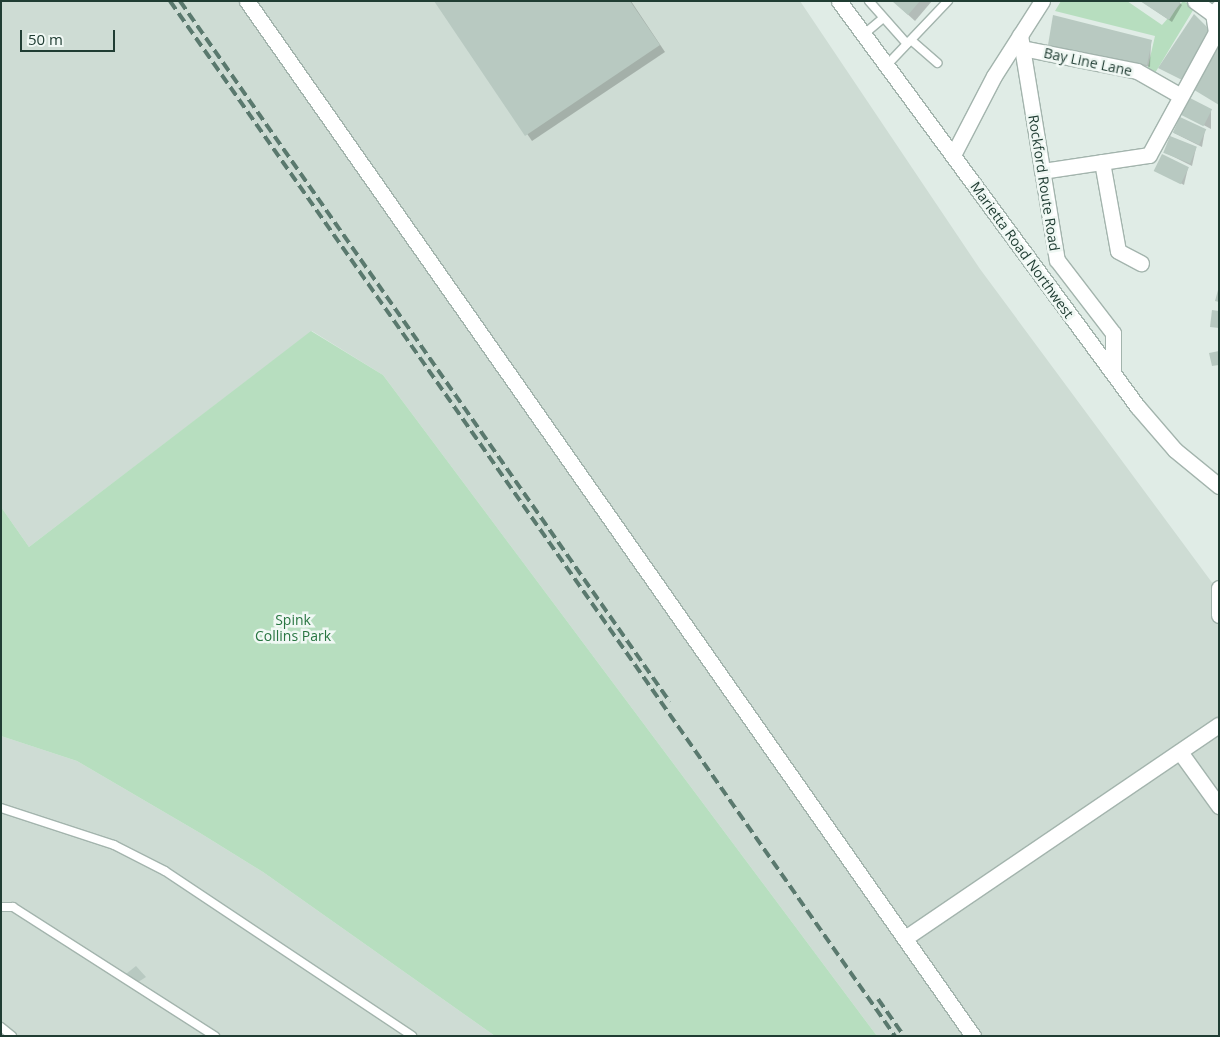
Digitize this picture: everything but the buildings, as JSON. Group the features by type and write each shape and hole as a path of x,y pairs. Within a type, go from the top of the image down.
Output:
{"street":[{"path":"247,1 973,1036"},
{"name":"Marietta Road Northwest","path":"839,1 1112,372 1175,450 1219,486"},
{"path":"953,155 1021,41 1042,1"},
{"path":"1042,171 1149,154 1179,95 1216,32 1216,10 1195,1"},
{"name":"Bay Line Lane","path":"1021,41 1137,71 1179,95"},
{"name":"Rockford Route Road","path":"1021,41 1057,260 1113,333 1112,372"},
{"path":"1102,162 1118,251 1141,263"},
{"path":"1219,588 1219,615"},
{"path":"906,938 1219,725"},
{"path":"1180,752 1219,806"}],"lane":[{"path":"869,1 883,18 909,42 937,63"},
{"path":"886,66 948,1"},
{"path":"863,35 883,18"},
{"path":"1,808 114,845 164,871 412,1036"},
{"path":"1,907 13,907 215,1036"},
{"path":"1,1027 12,1036"}],"shaded area":[{"path":"1,1 800,1 980,269 1219,592 1219,1036 877,1036 383,375 312,331 29,547 1,507"},
{"path":"1,736 77,761 200,833 263,872 495,1036 1,1036"}],"green space":[{"path":"1061,1 1127,1 1162,25 1183,1 1195,7 1155,73 1147,71 1155,36 1055,11"},
{"name":"Spink Collins Park","path":"311,331 383,375 877,1036 495,1036 263,872 200,833 77,761 1,736 1,507 29,547"}],"railway":[{"path":"170,1 895,1036"},
{"path":"180,1 670,702"},
{"path":"878,999 904,1036"}]}
